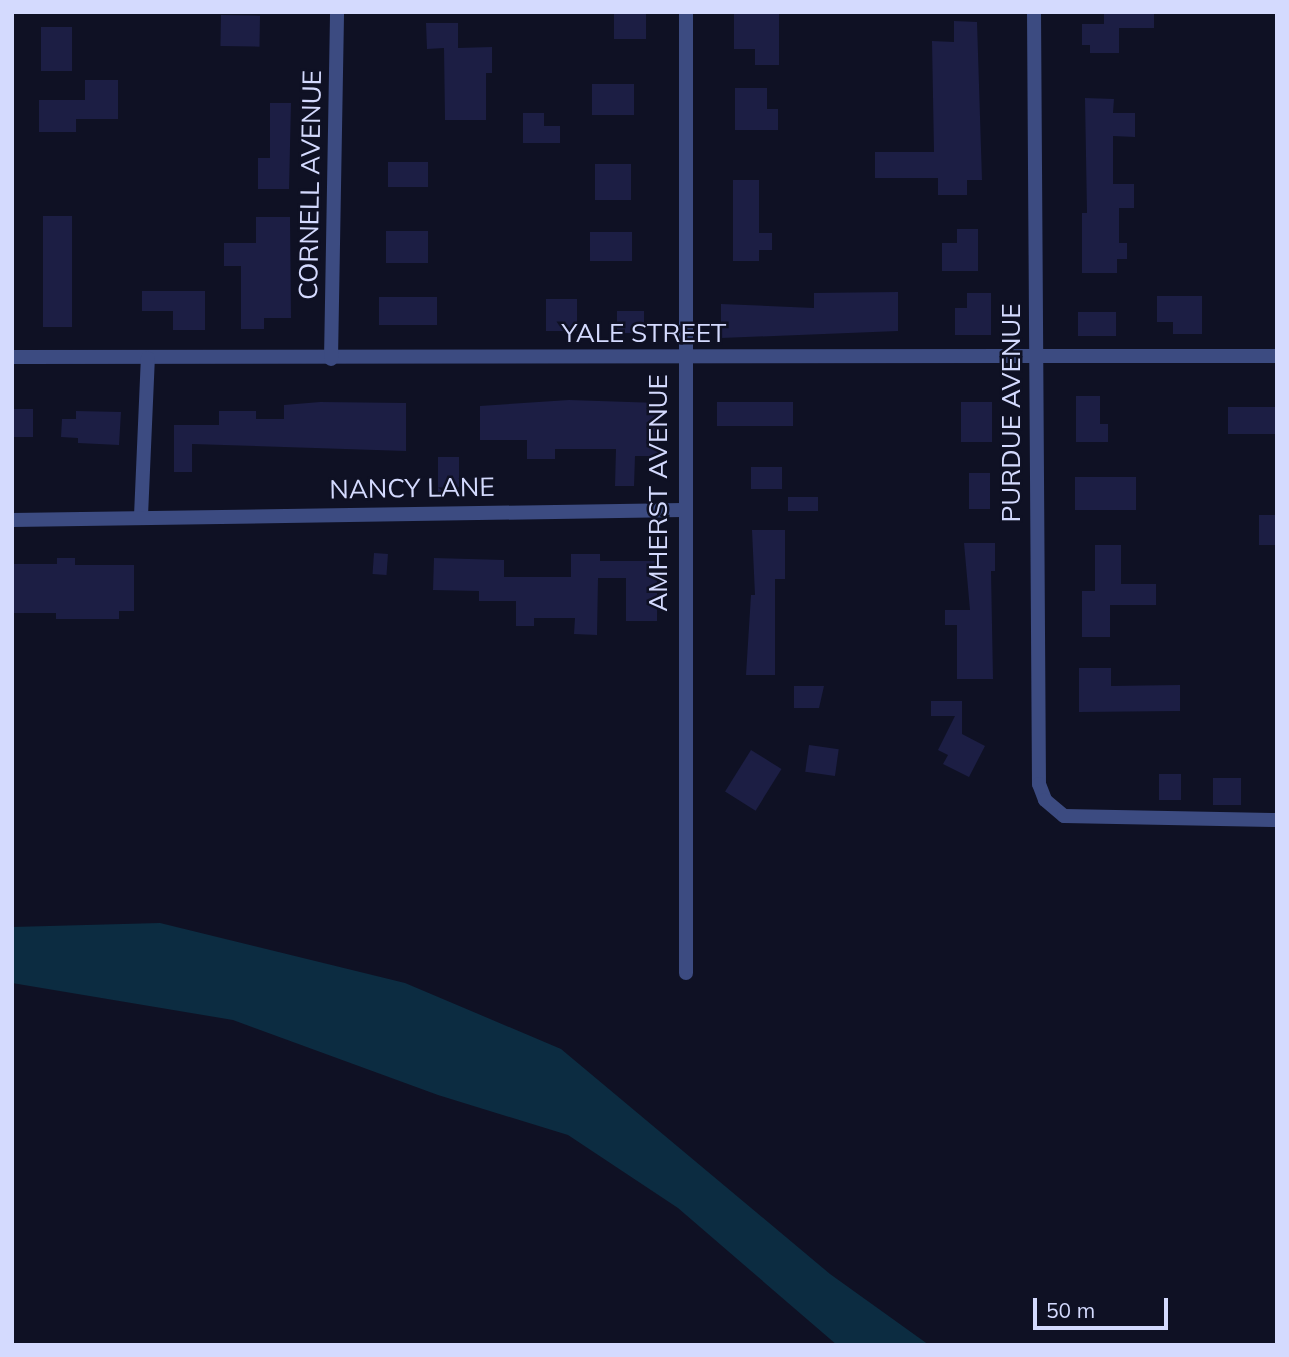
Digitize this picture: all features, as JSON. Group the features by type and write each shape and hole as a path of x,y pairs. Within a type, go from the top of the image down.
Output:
{"street":[{"name":"CORNELL AVENUE","path":"331,359 337,12"},
{"name":"AMHERST AVENUE","path":"685,973 683,357 686,12"},
{"name":"PURDUE AVENUE","path":"1034,12 1039,784 1055,808 1064,816 1277,820"},
{"name":"YALE STREET","path":"12,357 331,359 1277,356"},
{"path":"141,516 148,358"},
{"name":"NANCY LANE","path":"12,520 683,510"}],"water":[{"path":"160,923 405,983 561,1049 830,1274 929,1345 837,1345 678,1208 568,1135 438,1095 233,1020 12,983 12,927"}],"building":[{"path":"614,12 646,12 646,39 614,39"},
{"path":"734,12 779,12 779,65 755,65 755,49 734,49"},
{"path":"1154,12 1154,28 1119,28 1119,53 1090,53 1090,45 1082,45 1082,24 1104,24 1104,13"},
{"path":"221,15 260,16 259,47 220,46"},
{"path":"954,21 977,22 982,180 967,180 967,195 938,195 938,178 875,178 875,152 934,152 932,41 954,42"},
{"path":"426,23 458,23 458,48 492,47 492,73 486,73 486,120 445,120 444,48 427,49"},
{"path":"41,27 72,27 72,71 41,71"},
{"path":"85,80 118,80 118,119 76,119 76,132 39,132 39,100 85,100"},
{"path":"592,84 634,84 634,115 592,115"},
{"path":"735,88 767,88 767,109 778,109 778,130 735,130"},
{"path":"1085,98 1114,99 1113,113 1135,113 1135,137 1113,136 1113,184 1134,184 1134,208 1119,208 1119,243 1127,243 1127,259 1117,259 1117,273 1082,273 1082,213 1087,213"},
{"path":"270,103 291,103 289,189 258,189 258,158 270,158"},
{"path":"523,113 544,113 544,126 560,126 560,143 523,143"},
{"path":"388,162 428,162 428,187 388,187"},
{"path":"595,164 631,164 631,200 595,200"},
{"path":"733,180 759,180 759,233 772,233 772,250 759,250 759,261 733,261"},
{"path":"43,216 72,216 72,327 43,327"},
{"path":"256,217 290,217 291,318 264,318 264,329 241,329 241,266 224,266 224,243 256,243"},
{"path":"957,229 978,229 978,271 942,271 942,243 957,243"},
{"path":"386,231 428,231 428,263 386,263"},
{"path":"590,232 632,232 632,261 590,261"},
{"path":"142,291 205,291 205,330 173,330 173,311 142,311"},
{"path":"898,292 898,331 721,338 721,304 814,308 814,293"},
{"path":"967,293 991,293 991,335 955,335 955,308 967,308"},
{"path":"1157,296 1202,296 1202,334 1173,334 1173,322 1157,322"},
{"path":"379,297 437,297 437,325 379,325"},
{"path":"546,299 577,299 577,331 546,331"},
{"path":"617,311 644,311 644,333 617,333"},
{"path":"1078,312 1116,312 1116,336 1078,336"},
{"path":"1076,396 1100,396 1100,424 1108,424 1108,442 1076,442"},
{"path":"569,400 659,403 658,456 635,456 634,486 615,486 616,449 555,449 555,459 527,459 527,440 480,440 480,406"},
{"path":"320,402 406,403 406,451 192,444 192,472 174,472 174,425 219,425 219,411 256,411 256,419 284,419 284,405"},
{"path":"717,402 793,402 793,426 717,426"},
{"path":"961,402 992,402 992,442 961,442"},
{"path":"1228,407 1277,407 1277,434 1228,434"},
{"path":"12,409 33,409 33,437 12,437"},
{"path":"76,411 121,412 119,445 78,443 78,438 61,437 62,419 76,419"},
{"path":"438,457 459,457 459,492 438,492"},
{"path":"751,467 782,467 782,489 751,489"},
{"path":"969,473 990,473 990,509 969,509"},
{"path":"1075,477 1136,477 1136,510 1075,510"},
{"path":"788,497 818,497 818,511 788,511"},
{"path":"1259,515 1277,515 1277,545 1259,545"},
{"path":"752,530 785,530 785,579 775,579 775,675 746,675 751,595 755,595"},
{"path":"964,543 995,543 995,571 991,571 993,679 957,679 957,625 945,625 945,610 970,610"},
{"path":"1095,545 1121,545 1121,584 1156,584 1156,605 1110,605 1110,637 1082,637 1082,591 1095,591"},
{"path":"374,553 388,554 387,575 373,574"},
{"path":"571,554 600,554 600,561 657,561 657,621 626,621 626,578 598,578 597,635 574,634 575,618 534,618 534,626 516,626 516,601 479,601 479,591 433,590 434,558 504,560 504,577 571,577"},
{"path":"57,558 75,558 75,565 134,565 134,611 119,611 119,619 56,619 56,613 12,613 12,564 57,564"},
{"path":"1079,668 1111,668 1111,686 1180,685 1180,711 1079,712"},
{"path":"794,686 824,686 819,708 794,708"},
{"path":"931,701 962,701 962,734 985,746 969,777 943,764 948,755 938,750 955,716 931,716"},
{"path":"809,745 839,749 835,776 805,772"},
{"path":"751,750 782,769 756,811 725,792"},
{"path":"1159,774 1181,774 1181,800 1159,800"},
{"path":"1213,778 1241,778 1241,805 1213,805"}]}
